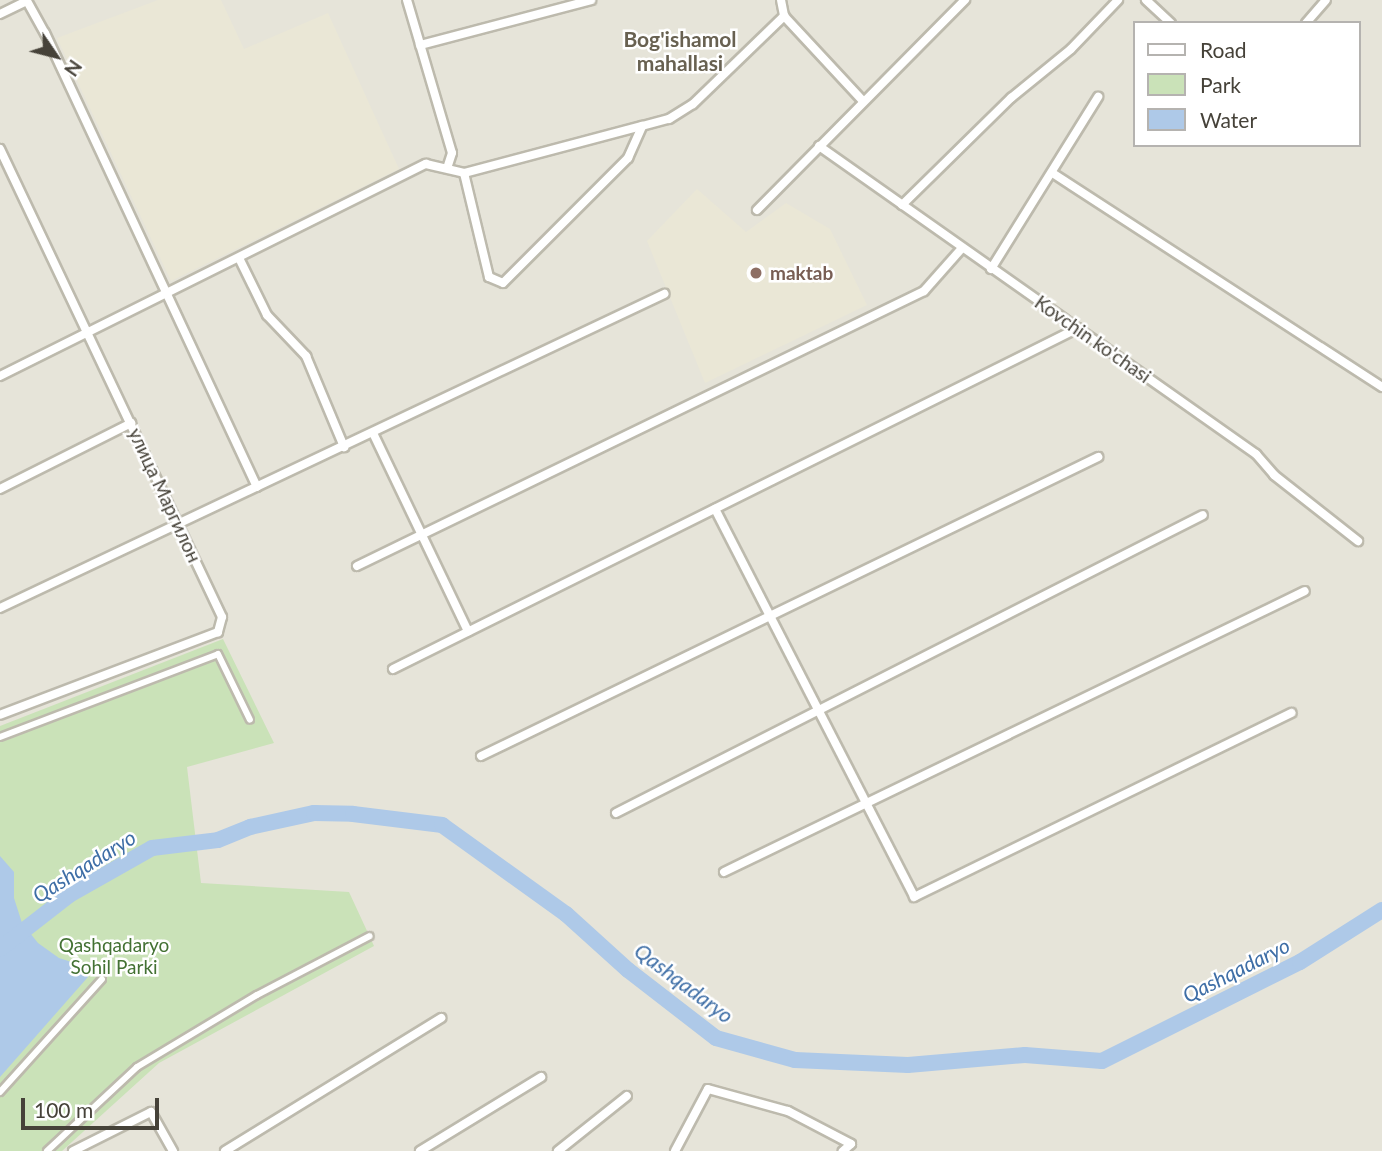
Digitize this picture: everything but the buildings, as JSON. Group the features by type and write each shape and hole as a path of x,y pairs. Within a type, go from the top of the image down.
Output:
{"street":[{"path":"407,0 452,153 447,168"},
{"path":"420,44 591,0"},
{"path":"781,0 784,16 863,101"},
{"path":"757,210 965,0"},
{"path":"902,205 1011,98 1072,50 1118,0"},
{"path":"1146,0 1169,21"},
{"path":"1308,21 1326,0"},
{"path":"0,14 27,1 257,487"},
{"path":"0,376 164,292 239,258 426,164 464,173 669,119 693,104 784,16"},
{"path":"991,269 1054,174 1098,97"},
{"path":"464,173 489,277 503,283 628,159 642,126"},
{"name":"Kovchin ko'chasi","path":"819,146 1256,454 1274,475 1358,541"},
{"name":"улица Маргилон","path":"0,149 222,617 218,632 0,715"},
{"path":"1054,174 1382,387"},
{"path":"357,566 924,291 962,248"},
{"path":"239,258 267,315 306,356 344,447"},
{"path":"0,608 664,293"},
{"path":"393,669 1078,328"},
{"path":"0,489 131,423"},
{"path":"373,433 468,631"},
{"path":"481,756 1098,457"},
{"path":"715,509 914,897 1292,713"},
{"path":"615,813 818,706 1203,514"},
{"path":"724,872 1305,591"},
{"path":"0,737 218,654 250,720"},
{"path":"47,1151 137,1067 257,995 370,936"},
{"path":"0,1092 102,979"},
{"path":"225,1151 441,1018"},
{"path":"419,1151 541,1077"},
{"path":"675,1151 708,1089 788,1111 851,1144 843,1151"},
{"path":"558,1151 627,1096"},
{"path":"73,1151 151,1112 173,1151"}],"shaded area":[{"path":"0,0 1382,0 1382,1151 0,1151"},
{"path":"158,0 221,0 244,49 328,13 399,169 171,281 57,38"},
{"name":"maktab","path":"697,189 746,232 786,203 830,229 867,305 705,383 647,241"}],"green space":[{"name":"Qashqadaryo Sohil Parki","path":"223,639 274,743 187,767 201,883 349,892 374,946 159,1063 62,1151 0,1151 0,726"}],"water":[{"path":"0,856 14,872 14,898 22,923 38,943 59,958 84,966 88,977 0,1077"}],"waterway":[{"name":"Qashqadaryo","path":"0,949 69,895 152,848 218,840 250,827 314,813 353,814 442,825 566,914 628,970 716,1038 795,1060 908,1065 1025,1055 1102,1061 1300,962 1382,910"}],"place":[{"name":"maktab","path":"756,273"}],"district":[{"name":"Bog'ishamol mahallasi","path":"680,51"}]}
